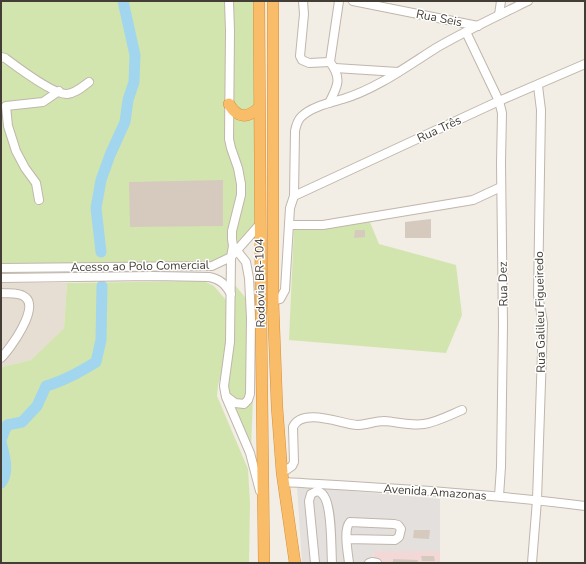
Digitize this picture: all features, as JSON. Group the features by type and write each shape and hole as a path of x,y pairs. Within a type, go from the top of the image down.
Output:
{"highway":[{"name":"Rodovia BR-104","path":"259,1 264,563"},
{"name":"Rodovia BR-104","path":"273,1 273,301 277,407 283,477 295,563"},
{"path":"229,104 234,111 243,116 250,115 259,108"}],"street":[{"path":"226,397 235,403 244,404 248,400 250,394 251,339 249,278 246,262 235,248 232,239 232,231 241,195 241,184 238,168 230,145 229,1"},
{"path":"303,1 304,14 300,56 302,60 309,63 398,72"},
{"path":"329,103 338,83 337,74 332,65 339,1"},
{"name":"Rua Seis","path":"353,1 478,26"},
{"path":"499,15 501,1"},
{"path":"273,301 280,299 285,290 290,208 294,196 295,131 301,117 308,112 329,103 364,91 466,32 528,1"},
{"name":"Rua Dez","path":"466,32 499,102 502,113 501,187 503,325 501,467 499,496"},
{"path":"1,58 5,58 36,80 66,94 78,90 89,82"},
{"name":"Rua Três","path":"294,196 585,64"},
{"name":"Rua Galileu Figueiredo","path":"532,563 537,500 543,323 538,295 541,110 538,86"},
{"path":"38,200 36,183 25,168 16,151 8,126 6,106 43,102 59,92"},
{"path":"289,225 323,225 473,200 501,187"},
{"name":"Acesso ao Polo Comercial","path":"1,268 212,266 231,257 235,248 261,223"},
{"path":"231,257 230,342 224,386 226,397 253,462 264,512"},
{"path":"57,267 57,278"},
{"name":"Acesso ao Polo Comercial","path":"1,278 153,276 209,277 216,278 221,281 226,286 231,296"},
{"path":"1,294 22,295 27,299 30,307 30,312 26,322 6,353 1,358"},
{"path":"283,477 294,462 293,427 295,422 321,417 357,425 383,421 420,425 432,422 462,410"},
{"name":"Avenida Amazonas","path":"283,477 499,496 585,506"},
{"path":"315,563 309,501 311,494 317,491 322,493 326,498 332,563"},
{"path":"347,539 394,540 399,537 401,529 398,525 394,524 351,522 347,527 347,539 349,563"},
{"path":"369,563 377,563"}],"shaded area":[{"path":"1,283 67,283 64,328 31,360 1,367"},
{"path":"297,486 440,499 440,551 374,551 373,563 302,563"},
{"path":"374,551 440,551 440,563 373,563"}],"green space":[{"path":"1,1 257,1 258,222 236,251 212,264 1,267"},
{"path":"369,220 379,244 456,265 462,315 446,353 289,340 294,228"},
{"path":"204,281 214,286 226,300 227,318 225,362 218,385 217,396 248,469 250,503 249,563 1,563 1,367 31,360 64,328 67,283"},
{"path":"234,284 249,302 248,396 240,402 229,397 227,389"},
{"path":"253,396 251,449 231,404"}],"building":[{"path":"223,180 223,226 130,227 129,182"},
{"path":"431,219 431,238 405,238 405,222"},
{"path":"355,230 365,230 365,237 354,238"},
{"path":"414,530 430,530 429,539 413,538"},
{"path":"421,556 434,556 435,561 422,561"},
{"path":"393,559 418,560 417,563 393,563"}],"waterway":[{"path":"101,252 96,208 101,180 110,155 125,122 128,100 134,82 135,55 123,1"},
{"path":"1,440 7,425 22,422 37,406 46,386 72,376 96,362 101,340 102,286"},
{"path":"1,442 6,468 4,479 1,483"}]}
